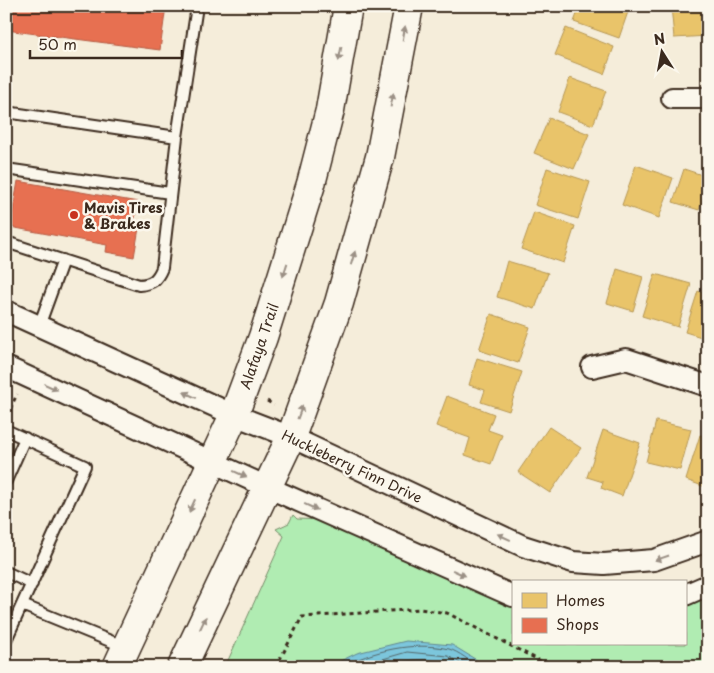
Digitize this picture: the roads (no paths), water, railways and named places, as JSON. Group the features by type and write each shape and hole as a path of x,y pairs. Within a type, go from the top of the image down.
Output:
{"main road":[{"name":"Alafaya Trail","path":"121,657 234,415 263,337 311,184 330,110 348,6"},
{"path":"182,667 291,437 339,303 362,229 380,157 409,6"}],"street":[{"path":"672,98 708,98"},
{"name":"Huckleberry Finn Drive","path":"6,311 234,415 291,437 523,546 573,562 604,564 654,560 708,541"},
{"path":"592,367 626,359 708,386"},
{"path":"6,367 267,487 512,596"},
{"path":"686,595 708,585"}],"lane":[{"path":"6,242 139,284 149,284 157,279 162,268 177,137 197,6"},
{"path":"6,112 177,137"},
{"path":"6,169 170,193"},
{"path":"40,326 63,260"},
{"path":"6,430 85,466 32,584 9,628 6,640"},
{"path":"6,481 24,438"},
{"path":"6,572 32,584"},
{"path":"22,605 121,657"}],"water":[{"path":"406,641 452,645 488,667 328,667 357,653"}],"place":[{"name":"Mavis Tires & Brakes","path":"74,215"}]}
